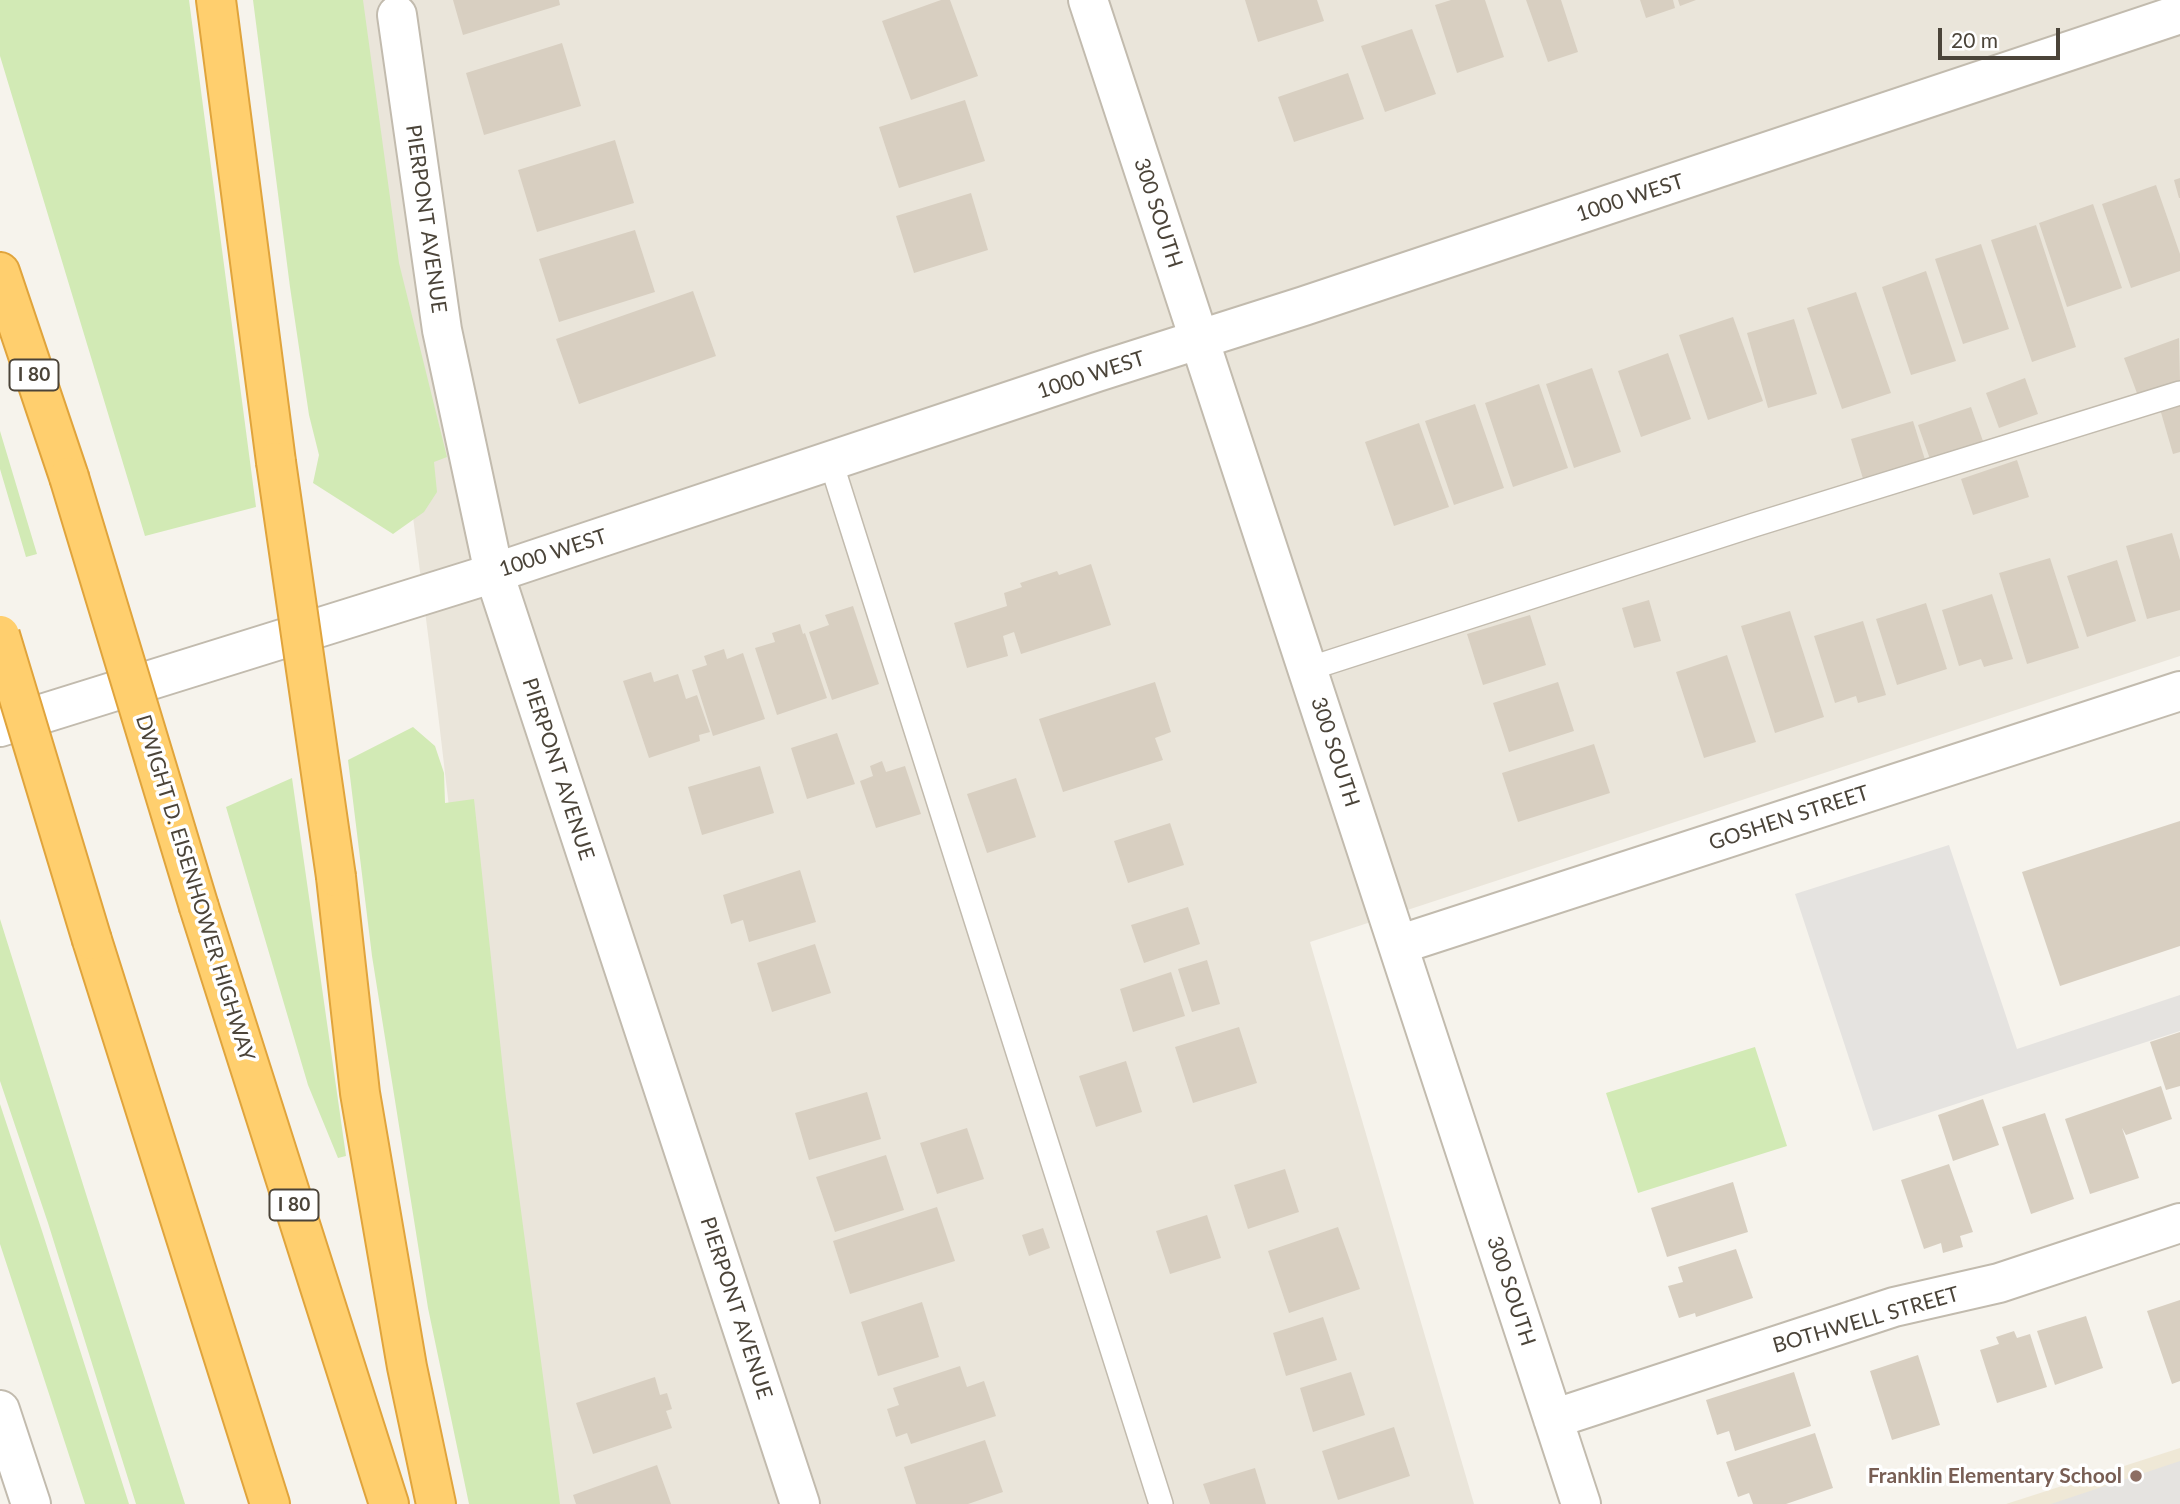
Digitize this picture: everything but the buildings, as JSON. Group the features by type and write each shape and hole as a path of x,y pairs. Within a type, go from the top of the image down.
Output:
{"highway":[{"path":"216,0 276,462 336,877 360,1093 407,1367 436,1504"},
{"name":"DWIGHT D. EISENHOWER HIGHWAY","path":"0,272 69,477 199,907 389,1504"},
{"path":"0,635 92,940 270,1504"}],"street":[{"name":"300 SOUTH","path":"1088,0 1581,1504"},
{"name":"1000 WEST","path":"0,727 494,573 2180,14"},
{"name":"PIERPONT AVENUE","path":"397,15 442,330 494,573 800,1504"},
{"name":"GOSHEN STREET","path":"1398,945 2180,691"},
{"name":"BOTHWELL STREET","path":"1553,1419 1894,1307 1999,1283 2180,1223"},
{"path":"0,1410 31,1504"}],"lane":[{"path":"1308,669 1754,525 2180,393"},
{"path":"831,462 1161,1504"}],"shaded area":[{"path":"347,0 2180,0 2180,656 1310,942 1474,1504 531,1504 437,705"},
{"path":"1949,845 2017,1049 2180,995 2180,1031 1873,1131 1795,894"},
{"name":"Franklin Elementary School","path":"2180,1448 2180,1504 2006,1504"},
{"path":"2180,1461 2180,1504 2051,1504"}],"green space":[{"path":"0,0 189,0 256,507 145,536 0,56"},
{"path":"253,0 363,0 399,263 447,457 434,462 437,492 424,512 393,534 313,483 319,455 309,415 290,287"},
{"path":"0,431 37,554 26,557 0,469"},
{"path":"413,727 435,746 444,773 445,803 474,799 506,1098 560,1504 469,1504 428,1308 372,956 348,760"},
{"path":"292,778 346,1156 338,1158 308,1085 226,807"},
{"path":"0,919 185,1504 136,1504 48,1223 0,1081"},
{"path":"1755,1047 1787,1146 1638,1193 1606,1093"},
{"path":"0,1104 129,1504 85,1504 0,1244"}],"place":[{"name":"Franklin Elementary School","path":"2136,1476"}]}
